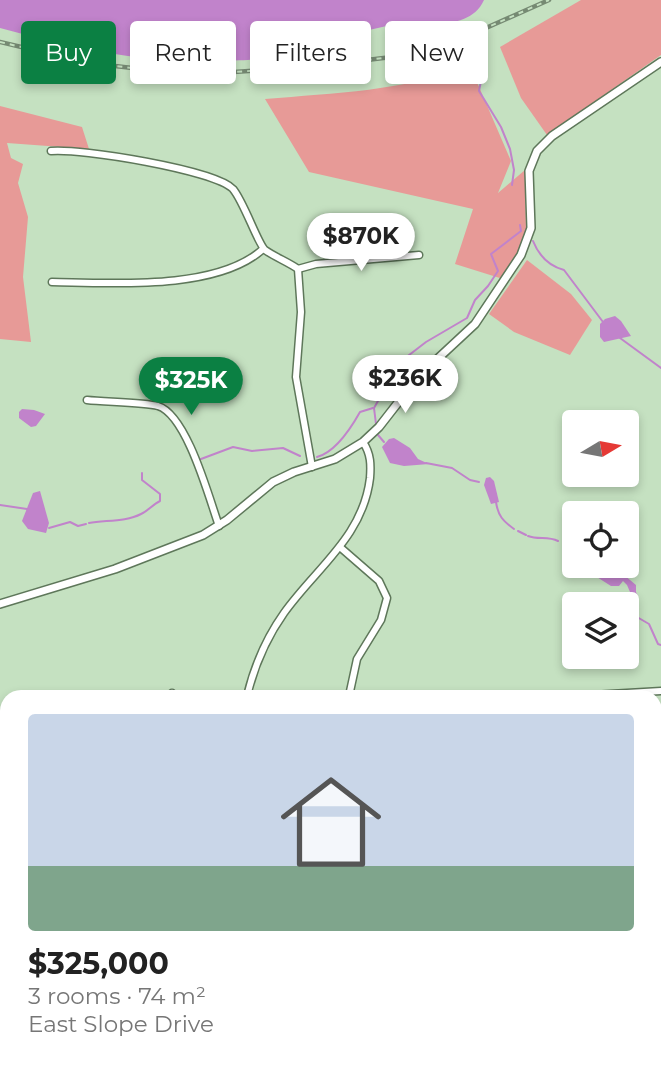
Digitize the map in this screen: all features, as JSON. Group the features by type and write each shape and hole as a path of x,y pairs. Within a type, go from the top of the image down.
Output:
{"main road":[{"path":"0,604 115,569 193,539 219,526 274,482 335,459 363,442 379,427 418,377 475,324 521,256 531,228 529,171 540,147 552,136 661,62"}],"street":[{"path":"51,151 76,151 137,161 225,182 239,198 263,249 298,269 316,264 419,255"},
{"path":"52,282 145,282 192,278 232,269 263,249"},
{"path":"298,269 301,312 296,377 312,467"},
{"path":"87,400 158,406 169,413 178,422 186,437 219,526"},
{"path":"249,690 257,664 275,628 299,594 341,548 357,522 369,484 371,460 363,442"},
{"path":"341,548 379,581 387,598 381,620 356,659 350,690"}],"shaded area":[{"path":"0,0 484,0 470,16 457,21 385,21 385,26 371,30 371,21 250,21 250,59 241,60 236,60 236,21 130,21 130,56 116,54 116,21 21,21 21,33 0,28"},
{"path":"581,0 661,0 661,55 547,135 521,98 500,47"},
{"path":"478,84 511,161 498,193 525,170 526,231 520,249 503,279 455,264 473,209 309,172 265,99 395,86"},
{"path":"0,106 82,127 89,149 7,143 11,158 23,164 18,183 28,217 23,277 31,342 0,339"},
{"path":"527,260 571,294 592,320 570,355 514,332 489,314"},
{"path":"615,316 631,336 604,342 600,337 600,324"},
{"path":"22,409 45,414 36,426 31,427 19,418"},
{"path":"394,438 410,448 418,459 429,464 404,466 390,463 382,447 389,439"},
{"path":"490,477 494,481 499,502 491,504 484,485 486,478"},
{"path":"40,491 49,523 46,533 28,529 22,521 33,493"},
{"path":"598,578 628,578 636,585 636,592 630,592 623,581 619,586 611,586"}],"waterway":[{"path":"480,84 479,91 501,127 510,149 514,170 512,185"},
{"path":"376,424 374,408 400,362 426,342 467,318 475,300 498,271 491,254 521,231 520,225"},
{"path":"533,241 545,260 564,270 603,322"},
{"path":"620,338 661,368"},
{"path":"317,457 337,445 360,412 373,408"},
{"path":"378,435 384,442"},
{"path":"201,459 233,447 252,451 283,448 300,456"},
{"path":"426,463 452,468 470,480 479,482"},
{"path":"89,523 135,517 160,501 160,494 142,480 142,473"},
{"path":"496,502 502,518 514,529"},
{"path":"0,505 27,509"},
{"path":"49,528 70,522 78,526 86,524"},
{"path":"518,531 526,535"},
{"path":"528,536 558,541"},
{"path":"639,618 649,624 658,644 661,645"}],"railway":[{"path":"0,42 89,63 141,69 234,72 309,67 400,56 459,40 549,0"}]}
